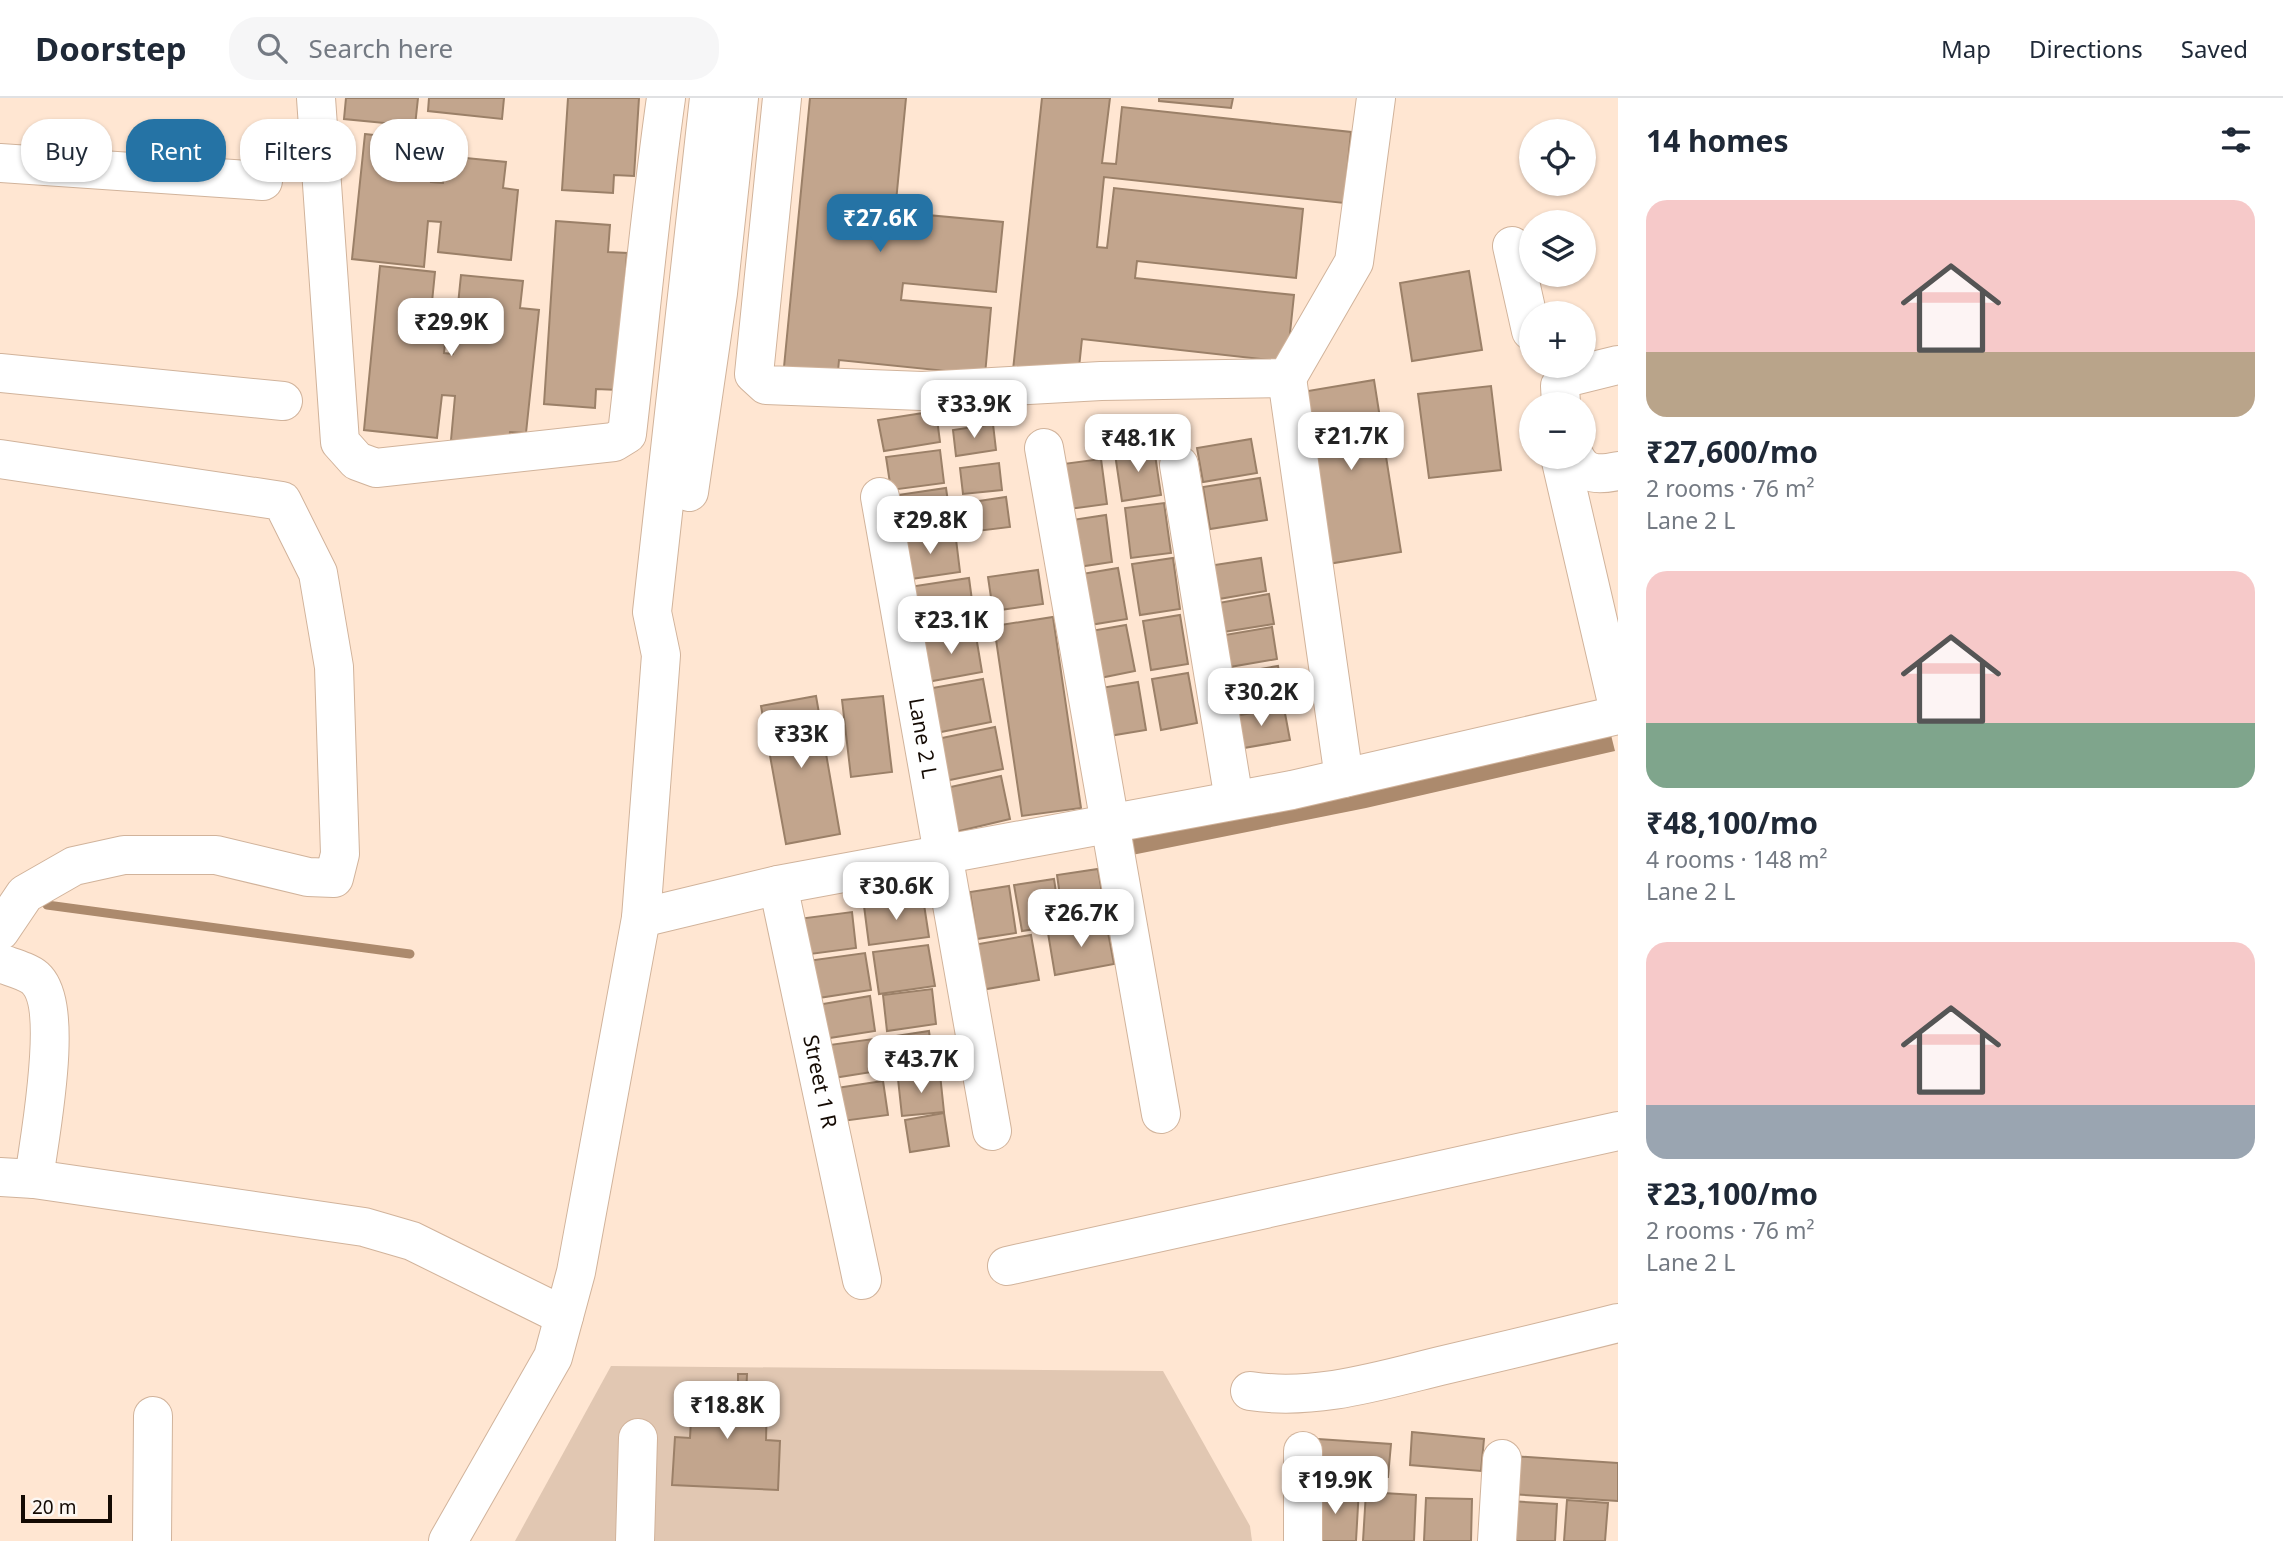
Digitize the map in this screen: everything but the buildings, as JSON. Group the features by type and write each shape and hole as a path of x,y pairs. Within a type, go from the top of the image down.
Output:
{"street":[{"path":"316,98 340,442 358,461 376,468 622,439 626,433 648,255 651,204 666,98"},
{"path":"675,506 701,233 709,98"},
{"path":"739,98 701,233 730,331 756,332"},
{"path":"754,374 756,332 782,98"},
{"path":"1344,778 1287,378 1354,262 1377,98"},
{"path":"0,163 240,179"},
{"path":"651,204 701,233"},
{"path":"648,255 701,233"},
{"path":"1512,246 1524,301"},
{"path":"448,1541 553,1357 576,1272 641,918 661,655 652,612 675,506 704,401 718,293"},
{"path":"1561,392 1560,386 1569,377 1618,365"},
{"path":"0,373 283,401"},
{"path":"704,401 728,373 754,374 766,385 922,391 1101,381 1287,378"},
{"path":"1044,448 1107,824 1161,1114"},
{"path":"0,459 282,501 318,573 334,667 340,854 334,878 308,877 216,855 124,855 74,866 25,894 0,931"},
{"path":"1179,464 1234,800"},
{"path":"1563,469 1618,707"},
{"path":"1583,469 1588,472 1618,471"},
{"name":"Lane 2 L","path":"880,497 992,1132"},
{"path":"641,918 778,885 1344,778 1618,715"},
{"name":"Street 1 R","path":"778,885 862,1280"},
{"path":"0,963 35,978 48,1005 51,1039 17,1178 364,1227 412,1241 564,1316"},
{"path":"1007,1266 1618,1131"},
{"path":"1250,1391 1277,1395 1305,1394 1381,1381 1618,1323"},
{"path":"152,1541 153,1416"},
{"path":"635,1541 638,1438"},
{"path":"1303,1451 1303,1541"},
{"path":"1497,1541 1502,1459"}],"shaded area":[{"path":"1611,735 1615,751 1366,808 1127,856 1125,839"},
{"path":"611,1366 1163,1371 1250,1526 1252,1541 515,1541"}],"waterway":[{"path":"47,905 410,954"}]}
